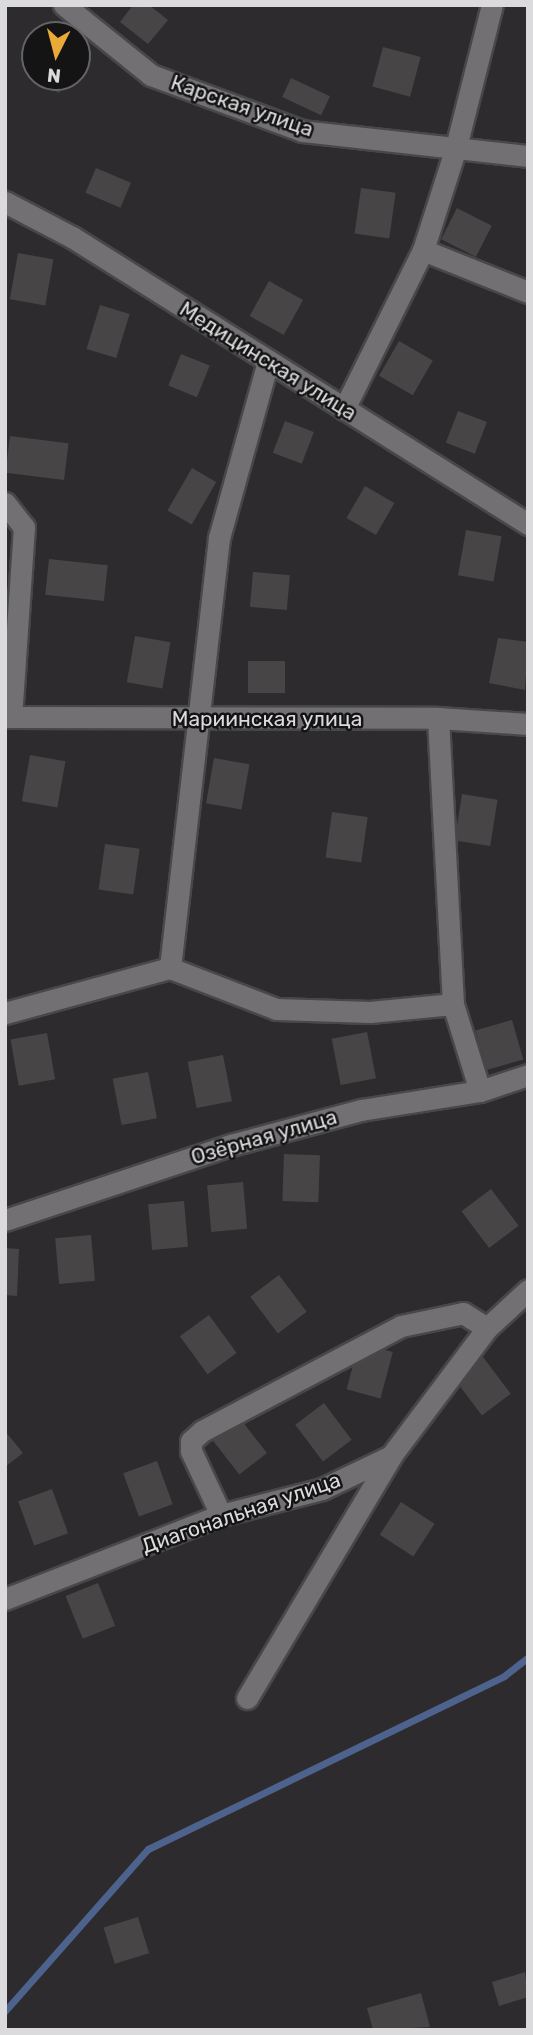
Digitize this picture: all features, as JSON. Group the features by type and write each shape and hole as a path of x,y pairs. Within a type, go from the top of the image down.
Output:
{"street":[{"name":"Карская улица","path":"64,5 151,75 302,131 528,156"},
{"path":"344,409 423,250 456,147 492,5"},
{"name":"Медицинская улица","path":"5,202 72,237 528,524"},
{"path":"423,250 528,292"},
{"path":"170,968 219,538 268,361"},
{"path":"5,503 24,527 8,717"},
{"name":"Мариинская улица","path":"8,717 200,720 438,718 528,724"},
{"path":"438,718 453,1004 480,1091"},
{"path":"5,1013 170,968 276,1009 370,1012 453,1004"},
{"name":"Озёрная улица","path":"5,1220 231,1145 361,1110 480,1091 528,1075"},
{"name":"Диагональная улица","path":"5,1599 221,1515 322,1489 391,1456 487,1328 528,1290"},
{"path":"221,1515 191,1451 191,1441 202,1431 401,1326 463,1314 487,1328"},
{"path":"247,1698 391,1456"}],"building":[{"path":"133,5 149,5 168,20 148,44 120,22"},
{"path":"383,47 421,57 410,97 372,87"},
{"path":"291,78 330,96 321,115 282,97"},
{"path":"96,168 131,183 120,208 85,193"},
{"path":"361,188 396,193 389,238 355,234"},
{"path":"457,208 492,226 476,257 441,239"},
{"path":"18,253 53,259 45,306 10,299"},
{"path":"269,281 303,300 284,335 250,316"},
{"path":"100,305 130,314 116,358 87,349"},
{"path":"399,341 433,360 413,395 379,376"},
{"path":"181,354 210,366 197,397 168,386"},
{"path":"458,411 487,422 475,454 446,443"},
{"path":"285,421 314,432 302,464 273,453"},
{"path":"10,436 69,443 64,480 5,473"},
{"path":"192,468 216,482 192,524 168,510"},
{"path":"365,486 394,503 376,535 347,518"},
{"path":"466,530 501,536 493,582 458,575"},
{"path":"49,559 108,565 104,601 45,595"},
{"path":"253,572 290,575 287,610 250,607"},
{"path":"135,636 170,642 162,689 127,682"},
{"path":"498,638 528,642 525,690 489,683"},
{"path":"248,661 285,661 285,693 248,693"},
{"path":"30,755 65,761 57,808 22,801"},
{"path":"214,758 249,764 241,810 206,803"},
{"path":"462,794 498,800 490,846 455,840"},
{"path":"332,812 368,817 361,863 326,858"},
{"path":"105,844 140,849 133,894 99,890"},
{"path":"512,1020 523,1059 487,1070 475,1030"},
{"path":"367,1032 376,1078 341,1085 332,1039"},
{"path":"47,1033 55,1079 19,1086 11,1039"},
{"path":"223,1055 232,1101 197,1108 188,1062"},
{"path":"148,1072 157,1118 122,1125 113,1079"},
{"path":"284,1154 320,1155 318,1202 282,1201"},
{"path":"243,1182 247,1229 211,1232 207,1185"},
{"path":"491,1189 519,1226 489,1248 461,1211"},
{"path":"184,1201 188,1247 152,1250 148,1204"},
{"path":"91,1235 95,1281 59,1284 55,1238"},
{"path":"5,1248 19,1249 17,1296 5,1295"},
{"path":"279,1275 307,1312 278,1333 250,1297"},
{"path":"209,1315 237,1353 208,1374 180,1336"},
{"path":"359,1343 393,1352 380,1398 347,1389"},
{"path":"483,1357 511,1394 482,1415 454,1379"},
{"path":"324,1403 352,1440 323,1461 295,1425"},
{"path":"238,1416 267,1453 239,1475 210,1438"},
{"path":"5,1431 23,1453 5,1467"},
{"path":"157,1461 173,1504 139,1517 123,1473"},
{"path":"52,1489 68,1533 34,1545 18,1501"},
{"path":"401,1502 435,1524 413,1556 380,1535"},
{"path":"98,1583 115,1626 83,1639 66,1596"},
{"path":"138,1917 149,1953 115,1964 104,1928"},
{"path":"525,1972 528,1997 499,2006 492,1982"},
{"path":"421,1993 430,2027 373,2030 367,2008"}],"waterway":[{"path":"5,2011 148,1849 504,1676 528,1657"}]}
